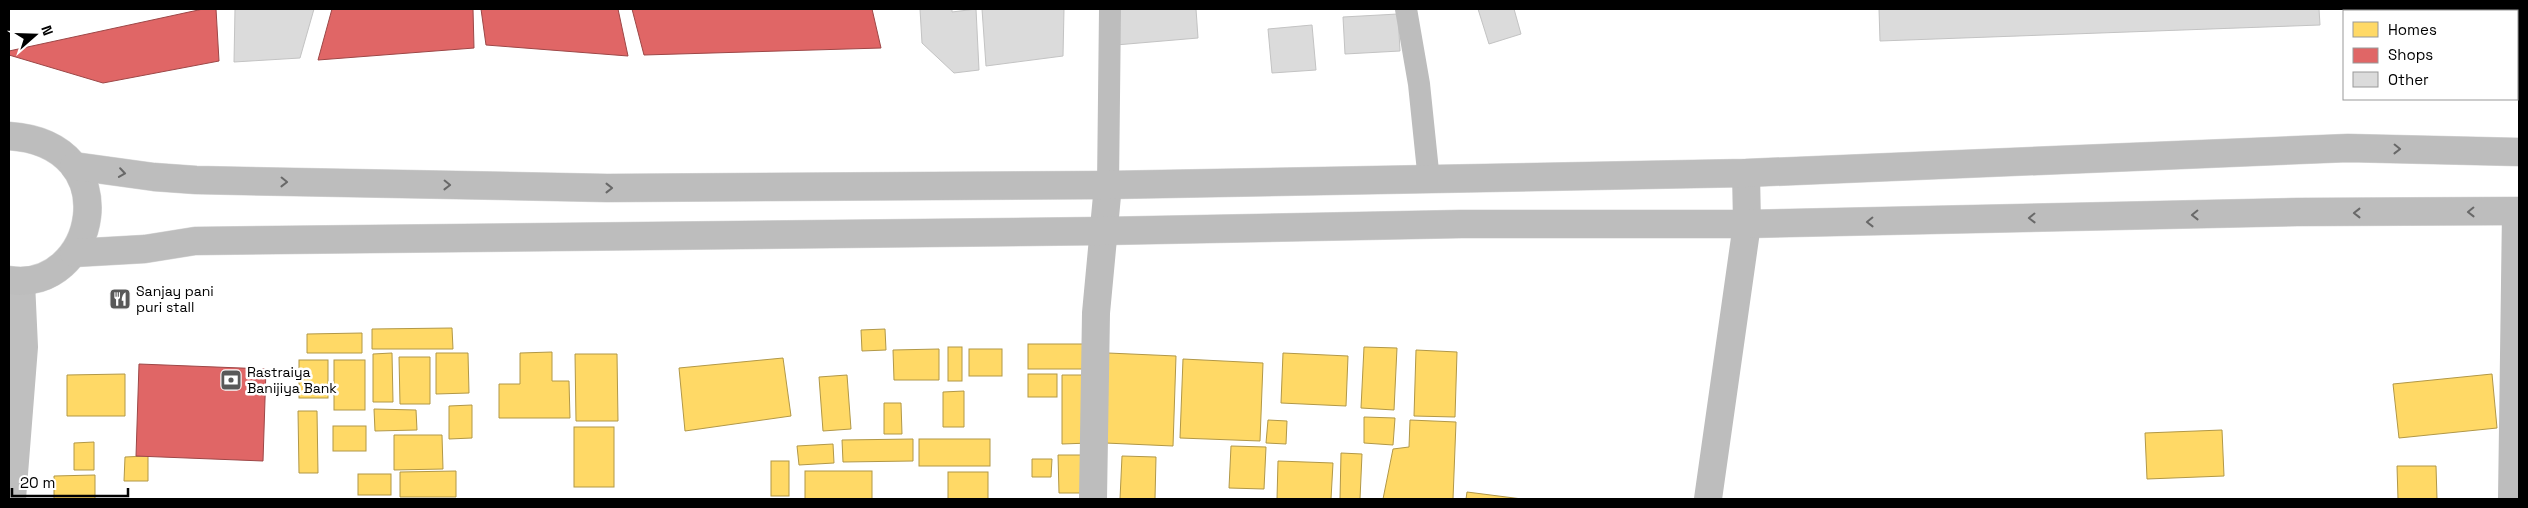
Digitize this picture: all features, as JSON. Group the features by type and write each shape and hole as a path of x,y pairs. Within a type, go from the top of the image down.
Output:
{"main road":[{"path":"9,136 29,138 46,143 62,153 74,166 85,187 88,210 85,233 74,253 50,274 15,281 24,347 12,499"},
{"path":"74,166 154,177 196,180 607,188 1429,181 1746,173 2348,148 2519,152"},
{"path":"1708,499 1747,224 1746,173"},
{"path":"1093,499 1096,313 1108,185"},
{"path":"74,253 145,249 195,241 1103,231 1461,224 1747,224 2297,212 2518,211 2512,499"}],"lane":[{"path":"1108,185 1110,9"},
{"path":"1406,9 1419,84 1429,181"}],"building: Homes":[{"path":"452,328 453,349 372,349 372,329"},
{"path":"885,329 886,350 862,351 861,330"},
{"path":"362,333 362,353 307,353 307,334"},
{"path":"1028,344 1083,344 1083,369 1028,369"},
{"path":"948,347 962,347 962,381 948,381"},
{"path":"1364,347 1397,348 1394,410 1361,408"},
{"path":"939,349 939,380 894,380 893,350"},
{"path":"969,349 1002,349 1002,376 969,376"},
{"path":"1416,350 1457,352 1455,417 1414,416"},
{"path":"552,352 552,381 569,381 570,418 499,418 499,384 520,384 520,353"},
{"path":"392,353 393,402 373,402 373,354"},
{"path":"436,353 468,353 469,393 436,394"},
{"path":"1108,353 1176,356 1173,446 1105,443"},
{"path":"1283,353 1348,356 1346,406 1281,403"},
{"path":"575,354 617,354 618,421 576,421"},
{"path":"399,357 430,357 430,404 400,404"},
{"path":"783,358 791,416 685,431 679,368"},
{"path":"1183,359 1263,363 1260,441 1180,438"},
{"path":"299,360 328,360 328,398 299,398"},
{"path":"334,360 365,360 365,410 334,410"},
{"path":"125,374 125,416 67,416 67,375"},
{"path":"1028,374 1057,374 1057,397 1028,397"},
{"path":"2492,374 2497,428 2399,438 2393,384"},
{"path":"847,375 851,429 823,431 819,377"},
{"path":"1062,375 1089,375 1090,443 1062,444"},
{"path":"964,391 964,427 943,427 943,392"},
{"path":"884,403 901,403 902,434 884,434"},
{"path":"472,405 472,438 449,439 449,406"},
{"path":"374,409 416,410 417,430 375,431"},
{"path":"298,411 317,411 318,473 299,473"},
{"path":"1364,417 1395,418 1393,445 1364,443"},
{"path":"1268,420 1287,421 1286,444 1266,443"},
{"path":"1410,420 1456,422 1453,499 1383,499 1393,449 1409,447"},
{"path":"333,426 366,426 366,451 333,451"},
{"path":"574,427 614,427 614,487 574,487"},
{"path":"2222,430 2224,476 2147,479 2145,433"},
{"path":"394,435 442,435 443,469 394,470"},
{"path":"913,439 913,461 843,462 842,440"},
{"path":"919,439 990,439 990,466 919,466"},
{"path":"94,442 94,470 74,470 74,443"},
{"path":"833,444 834,463 799,465 797,446"},
{"path":"1231,446 1266,447 1264,489 1229,488"},
{"path":"1341,453 1362,454 1360,499 1340,499"},
{"path":"1058,455 1082,455 1083,493 1059,493"},
{"path":"148,456 148,481 124,481 125,457"},
{"path":"1122,456 1156,457 1155,499 1120,499"},
{"path":"1032,459 1052,459 1051,477 1032,477"},
{"path":"771,461 789,461 789,496 771,496"},
{"path":"1278,461 1333,463 1331,499 1277,499"},
{"path":"2397,466 2436,466 2437,499 2398,499"},
{"path":"456,471 456,497 400,497 400,472"},
{"path":"805,471 872,471 872,499 805,499"},
{"path":"948,472 988,472 988,499 948,499"},
{"path":"358,474 391,474 391,495 358,495"},
{"path":"95,475 95,499 54,499 54,476"},
{"path":"1467,492 1522,499 1466,499"}],"building: Shops":[{"path":"203,9 216,9 219,61 103,83 9,55 9,51"},
{"path":"332,9 473,9 474,48 318,60"},
{"path":"481,9 618,9 628,56 486,45"},
{"path":"632,9 872,9 881,48 644,55"},
{"path":"139,364 266,369 263,461 136,456"}],"building: Other":[{"path":"235,9 314,9 300,58 234,62"},
{"path":"920,9 952,9 952,12 976,9 979,70 954,73 922,43"},
{"path":"982,9 1064,9 1063,56 986,66"},
{"path":"1101,9 1196,9 1198,38 1104,46"},
{"path":"1478,9 1514,9 1521,34 1489,44"},
{"path":"1879,9 2319,9 2320,25 1880,41"},
{"path":"2519,9 2519,45 2518,10 2480,10"},
{"path":"1398,14 1400,51 1345,54 1343,17"},
{"path":"1312,25 1316,70 1272,73 1268,29"}],"place":[{"name":"Sanjay pani puri stall","path":"120,299"},
{"name":"Rastraiya Banijiya Bank","path":"231,380"}]}
